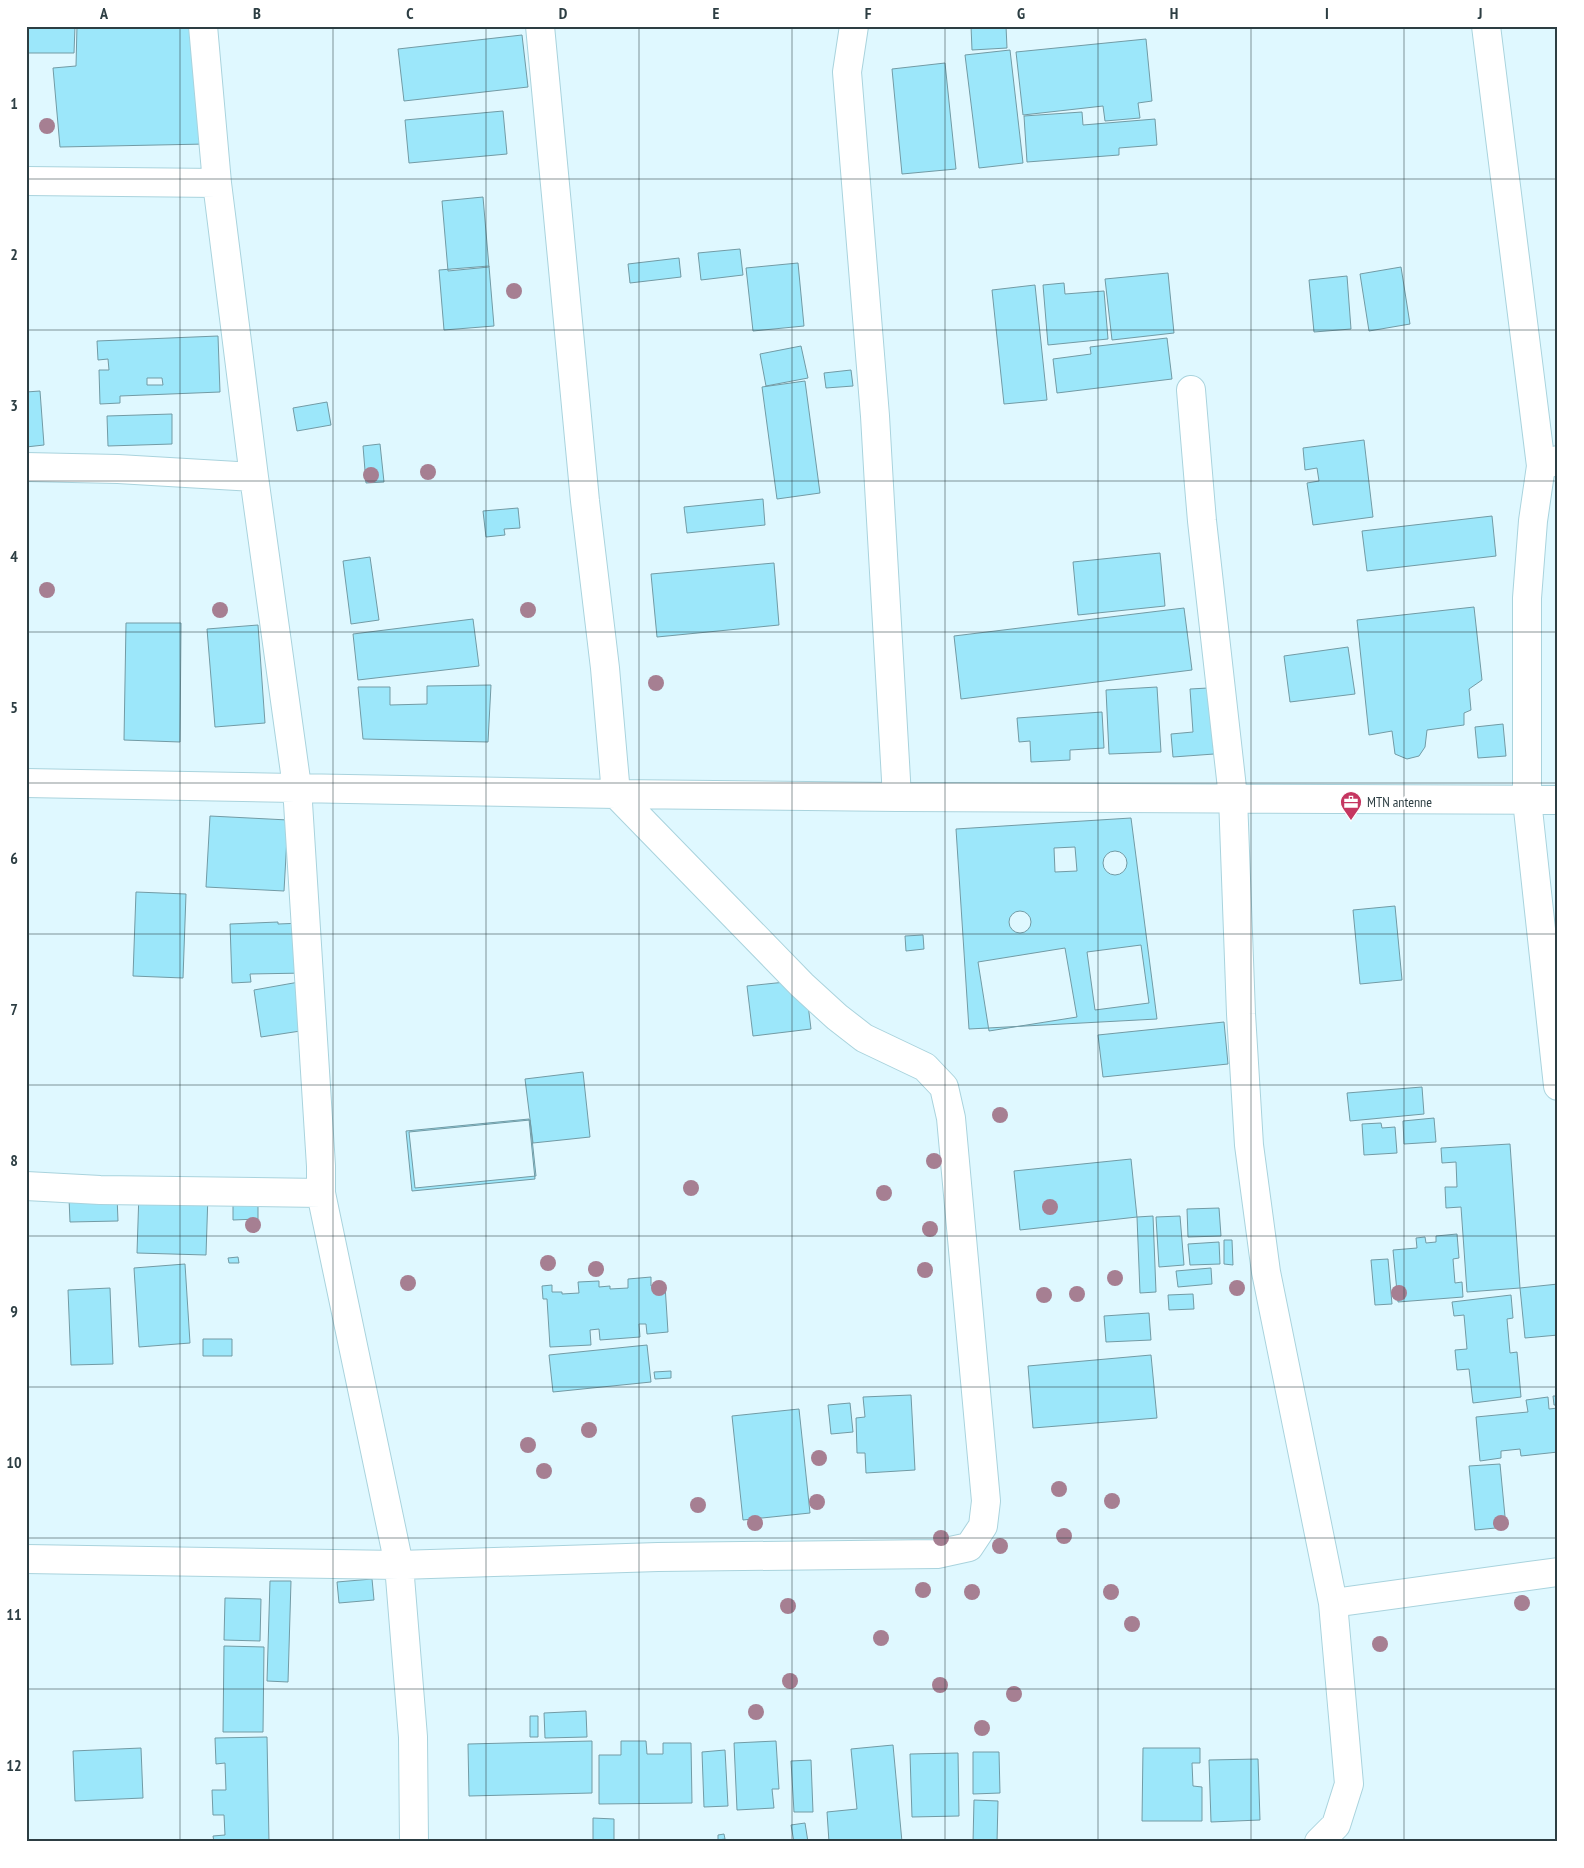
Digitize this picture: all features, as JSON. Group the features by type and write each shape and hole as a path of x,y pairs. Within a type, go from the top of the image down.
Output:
{"street":[{"path":"203,26 217,183 254,477 297,788 321,1166 321,1193 399,1565 413,1737 414,1842"},
{"path":"26,1559 399,1565 658,1557 937,1554 969,1547 983,1526 986,1501 951,1118 944,1087 925,1067 864,1038 837,1017 802,985 616,794 605,668 584,491 540,26"},
{"path":"854,26 847,72 875,416 897,797"},
{"path":"1486,26 1549,463 1534,521 1527,598 1528,800 1558,1086"},
{"path":"26,182 217,183"},
{"path":"1191,390 1202,521 1233,797 1241,1014 1249,1145 1266,1272 1333,1602 1349,1784 1336,1825 1318,1842"},
{"path":"26,467 118,469 254,477"},
{"path":"26,783 616,794 1558,800"},
{"path":"26,1186 100,1190 321,1193"},
{"path":"1333,1602 1558,1572"}],"building":[{"path":"26,26 75,26 74,53 26,53"},
{"path":"77,26 194,26 206,144 60,147 53,68 76,66"},
{"path":"971,26 1006,26 1007,48 972,50"},
{"path":"522,35 528,87 404,101 398,49"},
{"path":"1146,39 1152,101 1138,103 1140,118 1105,121 1103,106 1023,115 1016,52"},
{"path":"1010,50 1023,163 979,168 965,55"},
{"path":"945,63 956,169 902,174 892,69"},
{"path":"503,111 507,154 409,163 405,120"},
{"path":"1082,112 1083,125 1155,119 1157,145 1119,148 1119,155 1027,162 1024,116"},
{"path":"483,197 489,267 448,271 442,201"},
{"path":"740,249 743,275 701,280 698,253"},
{"path":"679,258 681,277 630,283 628,264"},
{"path":"798,263 804,326 753,331 746,268"},
{"path":"489,266 494,326 444,330 439,270"},
{"path":"1401,267 1410,324 1369,331 1360,274"},
{"path":"1168,273 1174,333 1112,340 1105,279"},
{"path":"1347,276 1351,329 1314,332 1309,280"},
{"path":"1064,283 1065,294 1104,291 1108,339 1048,345 1043,285"},
{"path":"1035,285 1047,400 1004,404 992,290"},
{"path":"218,336 220,392 120,396 120,403 100,404 99,370 109,370 108,359 98,360 97,341","holes":["147,378 162,378 163,385 147,385"]},
{"path":"1167,338 1172,379 1057,393 1053,359 1091,354 1090,347"},
{"path":"801,346 808,378 766,386 760,354"},
{"path":"851,370 853,386 826,388 824,373"},
{"path":"805,381 820,493 777,499 762,387"},
{"path":"40,391 44,445 26,447 26,392"},
{"path":"327,402 331,425 297,431 293,408"},
{"path":"172,414 172,444 108,446 107,416"},
{"path":"1364,440 1373,517 1313,525 1307,483 1319,481 1317,468 1305,470 1303,448"},
{"path":"380,444 384,482 366,483 363,446"},
{"path":"763,499 765,525 687,533 684,507"},
{"path":"518,508 520,528 504,529 505,535 486,537 483,511"},
{"path":"1492,516 1496,556 1367,571 1362,531"},
{"path":"1160,553 1165,606 1078,615 1073,562"},
{"path":"370,557 379,620 351,624 343,561"},
{"path":"774,563 779,625 657,637 651,574"},
{"path":"1474,607 1482,680 1469,689 1471,710 1464,713 1464,725 1427,730 1425,747 1419,756 1407,759 1395,754 1392,731 1369,735 1357,620"},
{"path":"1184,608 1192,670 961,699 954,636"},
{"path":"473,619 479,666 358,680 353,634"},
{"path":"126,623 181,623 180,742 124,740"},
{"path":"258,625 265,723 215,727 207,629"},
{"path":"1348,647 1355,694 1290,702 1284,656"},
{"path":"491,685 488,742 363,739 358,687 390,687 390,705 427,704 427,686"},
{"path":"1157,687 1161,752 1109,754 1106,690"},
{"path":"1208,688 1214,754 1173,757 1171,734 1193,732 1190,689"},
{"path":"1102,712 1104,748 1070,750 1070,760 1031,762 1030,741 1019,742 1017,718"},
{"path":"1503,724 1506,756 1478,758 1475,727"},
{"path":"210,816 288,820 284,891 206,887"},
{"path":"1131,818 1157,1019 969,1029 956,829"},
{"path":"1075,847 1077,871 1055,872 1054,848"},
{"path":"1115,851 1124,854 1127,863 1124,872 1115,875 1106,872 1103,863 1106,854"},
{"path":"136,892 186,894 183,978 133,976"},
{"path":"1395,906 1402,980 1360,984 1353,910"},
{"path":"1020,911 1030,918 1031,922 1024,932 1020,933 1010,926 1009,922 1016,912"},
{"path":"278,922 278,924 304,923 306,973 250,974 251,982 232,983 230,924"},
{"path":"923,935 924,949 906,951 905,936"},
{"path":"1141,945 1149,1003 1095,1010 1087,952"},
{"path":"1065,948 1077,1017 989,1031 978,962"},
{"path":"805,980 811,1029 753,1036 747,986"},
{"path":"299,982 307,1030 261,1037 254,990"},
{"path":"1224,1022 1228,1064 1103,1077 1098,1035"},
{"path":"583,1072 590,1137 533,1143 525,1079"},
{"path":"1422,1087 1424,1114 1350,1121 1347,1093"},
{"path":"1434,1118 1436,1142 1404,1144 1403,1121"},
{"path":"529,1119 535,1179 412,1191 406,1131"},
{"path":"530,1120 536,1176 415,1188 409,1132"},
{"path":"1381,1123 1382,1128 1395,1127 1397,1153 1364,1155 1362,1124"},
{"path":"1510,1144 1520,1288 1467,1292 1461,1207 1446,1208 1445,1187 1457,1187 1456,1162 1442,1163 1441,1148"},
{"path":"1131,1159 1137,1217 1020,1230 1014,1171"},
{"path":"139,1192 208,1194 206,1255 137,1253"},
{"path":"117,1196 118,1221 70,1222 69,1198"},
{"path":"233,1197 258,1197 258,1219 233,1220"},
{"path":"1219,1208 1221,1236 1188,1237 1187,1209"},
{"path":"1153,1216 1156,1292 1140,1293 1137,1217"},
{"path":"1180,1216 1184,1265 1159,1267 1156,1217"},
{"path":"1457,1234 1459,1258 1453,1259 1455,1283 1462,1282 1463,1297 1398,1302 1393,1250 1417,1248 1416,1238 1425,1237 1426,1243 1436,1242 1436,1236"},
{"path":"1224,1240 1232,1240 1233,1265 1224,1264"},
{"path":"1219,1242 1220,1264 1190,1265 1188,1244"},
{"path":"238,1257 239,1263 229,1263 228,1258"},
{"path":"1388,1259 1392,1304 1375,1305 1371,1260"},
{"path":"185,1264 190,1343 139,1347 134,1268"},
{"path":"1211,1268 1212,1284 1178,1287 1176,1271"},
{"path":"651,1277 651,1286 665,1285 668,1332 647,1334 646,1324 639,1324 640,1337 600,1340 599,1329 590,1330 591,1345 550,1347 547,1299 543,1299 542,1286 552,1285 552,1292 562,1292 562,1294 579,1293 578,1282 599,1281 599,1287 610,1286 610,1289 628,1288 628,1279"},
{"path":"1558,1284 1558,1335 1525,1338 1520,1288"},
{"path":"110,1288 113,1364 71,1365 68,1290"},
{"path":"1193,1294 1194,1309 1169,1310 1168,1295"},
{"path":"1511,1295 1513,1318 1507,1319 1510,1353 1517,1352 1521,1397 1473,1403 1469,1369 1457,1370 1455,1350 1467,1349 1464,1315 1454,1316 1452,1302"},
{"path":"1149,1313 1151,1340 1106,1342 1104,1316"},
{"path":"203,1339 232,1339 232,1356 203,1356"},
{"path":"647,1345 651,1382 553,1392 549,1355"},
{"path":"1151,1355 1157,1418 1033,1428 1028,1366"},
{"path":"671,1371 671,1378 655,1379 654,1372"},
{"path":"911,1395 915,1470 866,1473 865,1453 857,1453 856,1418 865,1417 863,1397"},
{"path":"1553,1396 1558,1396 1558,1405 1554,1405"},
{"path":"1548,1397 1549,1409 1558,1408 1558,1452 1521,1456 1520,1449 1501,1451 1501,1458 1480,1461 1476,1417 1528,1412 1526,1400"},
{"path":"850,1403 853,1432 831,1434 828,1405"},
{"path":"799,1409 810,1513 743,1520 732,1416"},
{"path":"1500,1464 1506,1527 1475,1530 1469,1466"},
{"path":"372,1579 374,1600 339,1603 337,1582"},
{"path":"270,1581 291,1581 288,1682 267,1681"},
{"path":"225,1598 261,1599 260,1641 224,1640"},
{"path":"224,1646 264,1647 263,1732 223,1732"},
{"path":"586,1711 587,1737 545,1738 544,1713"},
{"path":"530,1716 538,1716 538,1737 530,1737"},
{"path":"267,1737 269,1842 214,1842 213,1836 225,1835 224,1815 213,1815 212,1790 226,1790 225,1763 216,1764 215,1738"},
{"path":"592,1741 592,1793 469,1796 468,1744"},
{"path":"621,1741 646,1741 647,1754 663,1754 663,1743 691,1743 692,1803 599,1804 599,1755 621,1755"},
{"path":"776,1741 779,1789 772,1789 774,1808 737,1810 734,1743"},
{"path":"893,1745 902,1842 829,1842 827,1812 857,1809 851,1749"},
{"path":"141,1748 143,1798 75,1801 73,1751"},
{"path":"1143,1748 1200,1748 1200,1763 1192,1763 1193,1786 1202,1787 1202,1821 1142,1821"},
{"path":"725,1750 728,1806 704,1807 702,1752"},
{"path":"973,1752 999,1752 1000,1793 973,1794"},
{"path":"958,1753 959,1816 912,1817 910,1754"},
{"path":"1258,1759 1260,1820 1211,1822 1209,1760"},
{"path":"811,1760 813,1812 794,1812 791,1761"},
{"path":"974,1800 998,1801 997,1842 973,1842"},
{"path":"593,1818 614,1819 614,1842 593,1842"},
{"path":"805,1823 808,1842 794,1842 791,1825"},
{"path":"724,1834 725,1839 718,1840 718,1835"}],"place":[{"name":"MTN antenne","path":"1351,821"}]}
